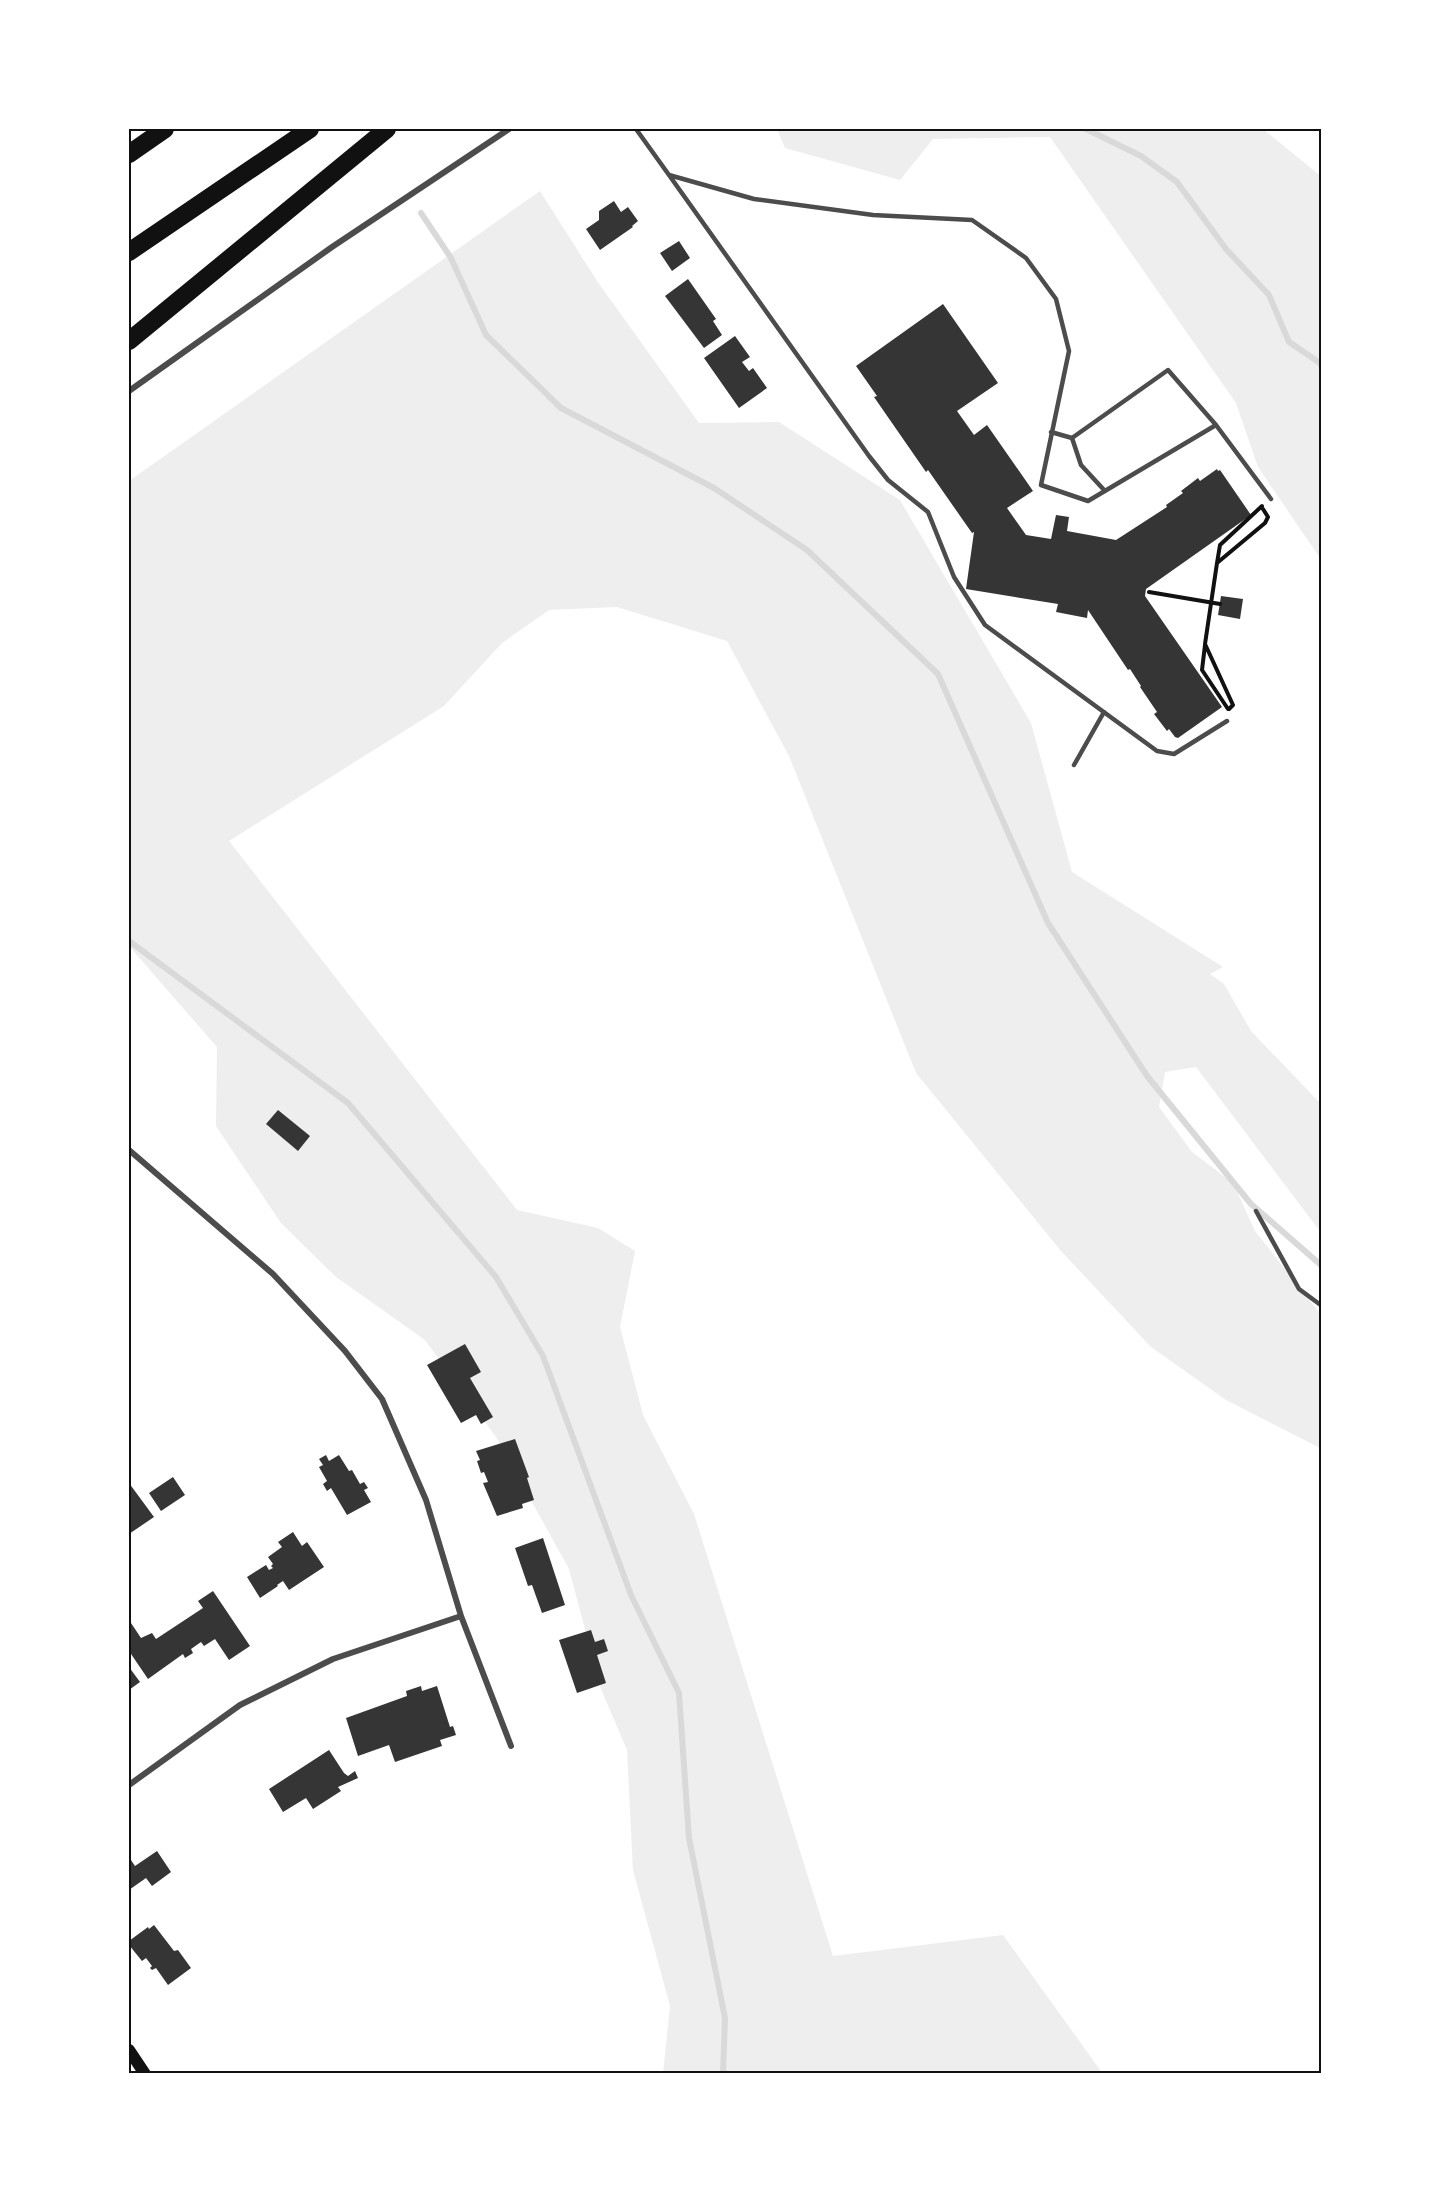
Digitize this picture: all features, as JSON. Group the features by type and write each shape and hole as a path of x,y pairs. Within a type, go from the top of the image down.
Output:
{"highway":[{"path":"129,154 165,129"},
{"path":"129,252 310,129"},
{"path":"129,341 387,129"}],"main road":[{"path":"129,2050 145,2074"}],"street":[{"path":"129,391 332,248 509,129"},
{"path":"129,1150 273,1274 345,1351 382,1399 426,1500 461,1616 511,1746"},
{"path":"129,1785 240,1705 333,1659 461,1616"}],"lane":[{"path":"636,129 869,456 888,480 928,512 954,577 985,625 1157,751 1174,754 1227,721"},
{"path":"669,175 754,199 873,215 972,220 1026,258 1056,299 1069,351 1041,485 1088,501 1216,425"},
{"path":"1072,438 1168,370 1216,425 1271,499"},
{"path":"1051,432 1072,438"},
{"path":"1072,438 1081,465 1105,491"},
{"path":"1074,765 1104,712"},
{"path":"1257,1211 1299,1289 1322,1306"}],"path":[{"path":"1228,710 1202,670 1220,545 1271,499"},
{"path":"1217,563 1265,523 1268,517 1262,506"},
{"path":"1149,592 1220,604"},
{"path":"1205,644 1233,705 1221,716 1227,721"}],"shaded area":[{"path":"777,129 1263,129 1322,177 1322,561 1258,467 1236,403 1050,137 933,139 900,180 785,148"},
{"path":"540,191 597,281 699,423 779,422 900,500 1031,723 1072,872 1223,967 1210,974 1224,984 1251,1031 1322,1105 1322,1234 1196,1067 1165,1072 1159,1107 1192,1152 1233,1183 1255,1231 1322,1316 1322,1449 1226,1400 1151,1347 1061,1251 916,1073 789,756 727,641 617,607 549,610 502,643 444,706 229,841 517,1210 598,1228 635,1251 620,1327 643,1415 694,1514 833,1956 1003,1935 1103,2074 663,2074 670,2006 633,1870 627,1750 601,1689 569,1569 496,1437 425,1340 336,1277 281,1223 216,1126 217,1047 129,946 129,481"}],"building":[{"path":"614,201 621,212 628,207 638,221 600,250 586,229 599,220 599,211"},
{"path":"679,241 690,258 672,271 660,253"},
{"path":"688,279 716,319 713,321 722,335 704,348 665,296"},
{"path":"943,304 998,383 957,411 974,435 987,425 1033,491 1007,508 1026,535 1051,539 1056,515 1069,517 1067,531 1116,540 1167,507 1166,505 1198,478 1200,481 1217,469 1220,470 1251,515 1146,589 1145,596 1222,707 1178,738 1169,729 1167,731 1154,714 1157,712 1141,686 1088,610 1087,618 1056,612 1058,604 966,589 974,532 972,533 928,470 926,472 874,397 877,396 856,366"},
{"path":"735,336 750,357 742,362 749,371 753,368 767,388 739,408 704,358"},
{"path":"1221,596 1243,599 1240,619 1218,615"},
{"path":"278,1110 310,1136 298,1151 266,1124"},
{"path":"465,1344 481,1372 470,1378 493,1417 481,1424 476,1415 461,1423 427,1365"},
{"path":"515,1439 529,1477 527,1478 534,1500 522,1504 523,1508 497,1516 483,1483 488,1482 484,1472 481,1473 477,1461 480,1460 476,1451"},
{"path":"326,1455 329,1461 339,1455 360,1484 364,1482 368,1488 364,1490 371,1502 347,1515 331,1488 327,1491 323,1484 327,1481 319,1467 323,1465 319,1459"},
{"path":"173,1477 185,1495 161,1511 149,1493"},
{"path":"129,1483 154,1517 129,1534"},
{"path":"293,1532 302,1546 307,1542 324,1567 289,1590 283,1581 260,1598 247,1577 266,1565 269,1570 273,1568 268,1557 282,1547 278,1542"},
{"path":"543,1538 565,1605 542,1613 532,1585 528,1586 515,1548"},
{"path":"213,1591 250,1646 229,1660 215,1639 204,1646 201,1642 191,1649 193,1653 185,1658 183,1654 148,1679 129,1651 129,1620 141,1638 152,1633 156,1639 203,1608 198,1601"},
{"path":"591,1630 595,1642 604,1639 608,1651 597,1655 606,1683 577,1693 559,1640"},
{"path":"129,1667 140,1682 129,1690"},
{"path":"421,1686 422,1691 437,1686 450,1727 453,1726 456,1735 440,1740 442,1746 395,1762 389,1745 358,1756 346,1718 407,1696 406,1691"},
{"path":"329,1750 344,1773 348,1776 355,1771 358,1778 338,1787 341,1791 313,1809 306,1798 283,1812 269,1789"},
{"path":"157,1851 171,1872 152,1886 146,1878 129,1890 129,1857 135,1866"},
{"path":"154,1925 174,1951 178,1950 191,1968 168,1985 156,1968 152,1970 146,1958 142,1961 129,1945 129,1941"}],"waterway":[{"path":"1086,129 1141,156 1177,182 1226,249 1269,295 1289,342 1320,363 1322,367"},
{"path":"421,213 451,258 486,335 561,408 714,488 807,550 938,674 1048,923 1147,1076 1251,1204 1322,1266"},
{"path":"129,941 348,1103 496,1277 543,1356 631,1595 679,1693 689,1838 725,2018 723,2074"}]}
